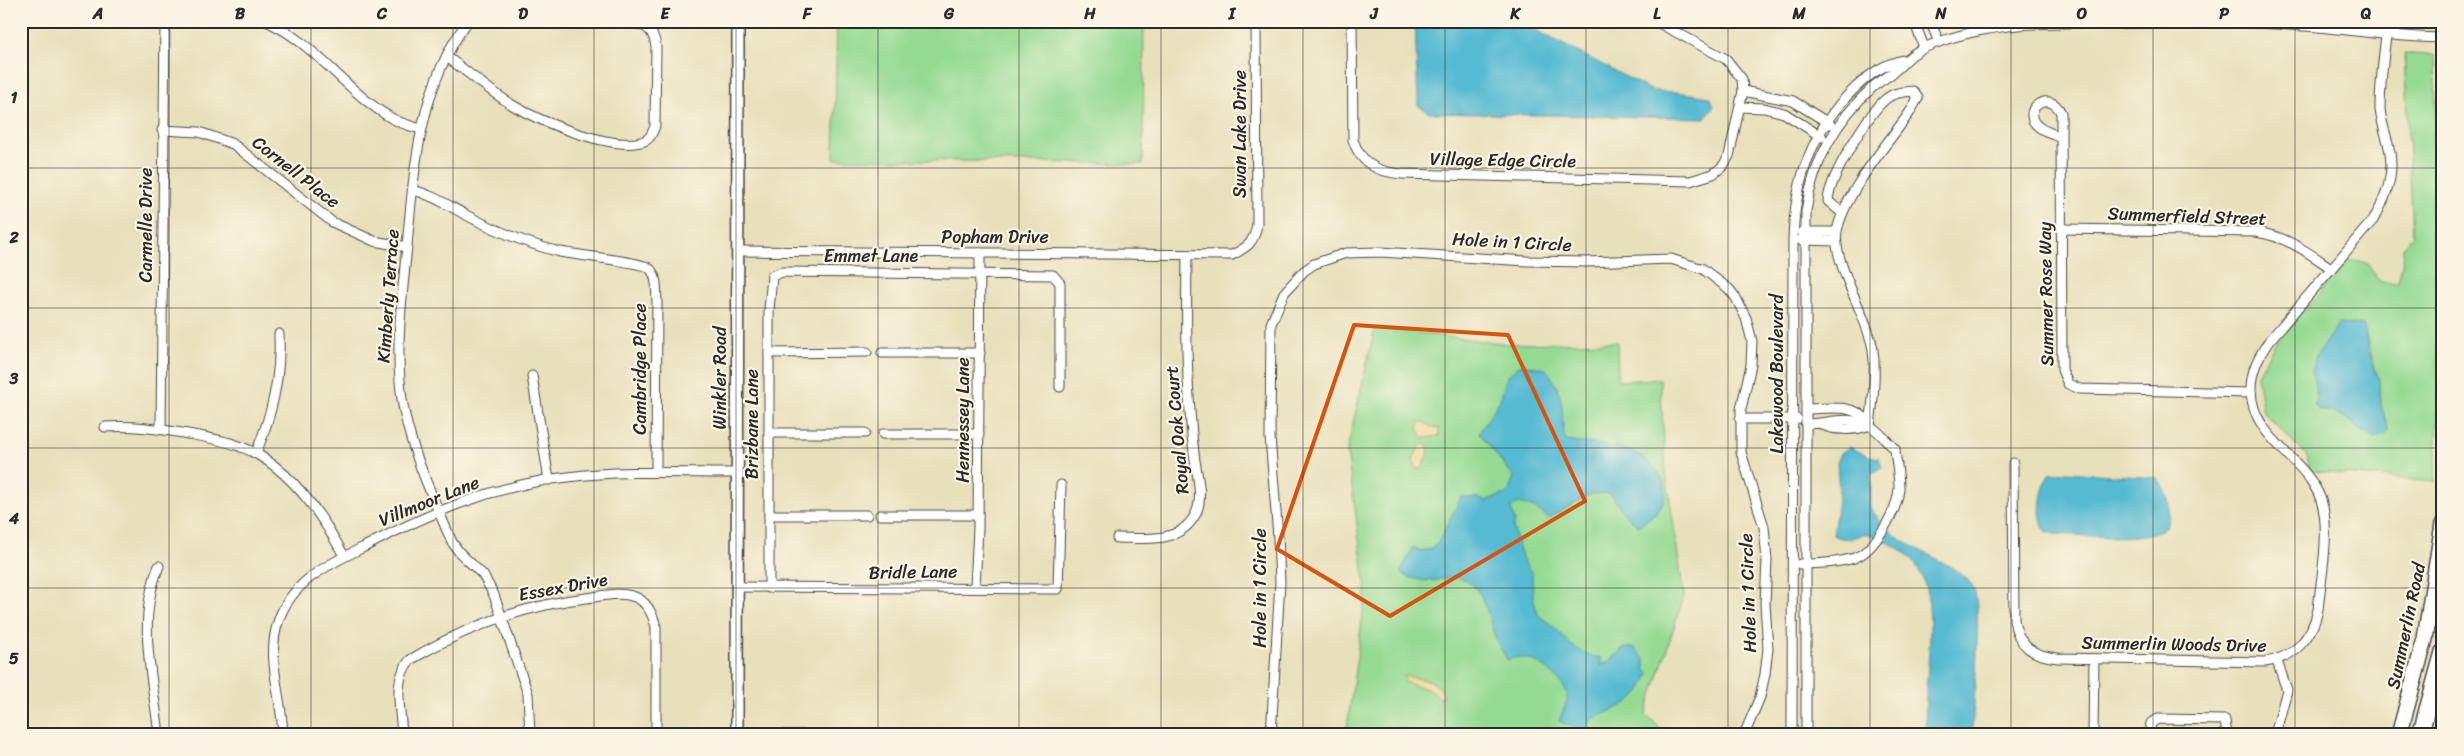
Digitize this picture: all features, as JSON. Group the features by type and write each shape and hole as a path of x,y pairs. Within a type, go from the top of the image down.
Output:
{"main road":[{"name":"Summerlin Road","path":"2399,735 2425,639 2443,524"},
{"path":"2420,735 2443,652"}],"street":[{"name":"Carmelle Drive","path":"161,429 162,130 165,21"},
{"path":"266,21 289,33 308,47 388,116 421,129"},
{"path":"447,57 514,106 550,124 621,143 643,142 652,136 655,126 656,46 654,34 646,26 622,21"},
{"name":"Winkler Road","path":"737,734 738,21"},
{"name":"Swan Lake Drive","path":"1250,246 1255,236 1257,224 1256,21"},
{"name":"Village Edge Circle","path":"1352,21 1353,140 1356,150 1367,164 1387,173 1702,179 1723,166 1729,156 1743,91"},
{"path":"1655,21 1726,59 1742,79 1743,91 1776,96 1793,101 1827,121 1836,129"},
{"path":"1914,21 1924,48"},
{"path":"1930,21 1939,42"},
{"name":"Kimberly Terrace","path":"465,22 434,83 421,129 407,248 399,342 401,390 410,434 438,510 459,552 483,575 501,616 528,694 530,735"},
{"name":"Lakewood Boulevard","path":"1806,735 1805,236 1808,200 1814,177 1829,141 1850,110 1873,87 1892,74 1904,60 1924,48 1982,30 2030,23 2254,23 2304,26 2386,36 2443,38"},
{"name":"Summerlin Woods Drive","path":"2013,463 2016,630 2028,650 2037,655 2058,658 2277,661 2289,656 2304,641 2316,620 2325,520 2320,498 2308,478 2261,426 2256,416 2251,393 2253,373 2262,351 2373,220 2384,201 2391,178 2391,156 2380,110 2381,78 2386,36"},
{"name":"Lakewood Boulevard","path":"1792,735 1793,235 1797,190 1808,156 1818,135 1845,98 1869,75 1888,63 1904,60"},
{"path":"1842,213 1828,200 1829,191 1839,168 1872,117 1887,98 1900,92 1912,91 1918,98 1846,203 1836,236 1844,266 1873,349 1873,406 1870,425"},
{"path":"1773,110 1776,96"},
{"path":"1740,107 1773,110 1793,117 1829,141"},
{"name":"Cornell Place","path":"162,130 199,132 233,144 327,219 374,242 407,248"},
{"name":"Summer Rose Way","path":"2061,138 2062,370 2068,384 2080,389 2251,393"},
{"name":"Cambridge Place","path":"413,190 437,198 495,229 538,246 603,260 635,263 650,268 655,276 657,300 656,472"},
{"name":"Summerfield Street","path":"2062,229 2255,232 2273,234 2294,243 2331,268"},
{"path":"1793,235 1836,236"},
{"name":"Popham Drive","path":"738,251 1187,256 1232,255 1250,246"},
{"name":"Hole in 1 Circle","path":"1271,735 1280,582 1270,437 1269,335 1279,302 1292,283 1304,271 1330,257 1358,252 1424,254 1536,262 1586,262 1658,258 1692,264 1713,276 1729,290 1741,308 1750,330 1751,365 1740,419 1743,464 1764,527 1767,560 1765,604 1768,649 1765,674 1760,697 1744,735"},
{"name":"Hennessey Lane","path":"975,587 978,515 980,254"},
{"name":"Royal Oak Court","path":"1117,538 1168,537 1186,526 1198,508 1199,487 1187,389 1187,256"},
{"name":"Emmet Lane","path":"788,272 1053,275 1060,283 1060,388"},
{"name":"Brizbane Lane","path":"769,588 769,310 772,276 788,272"},
{"path":"256,453 272,411 278,384 279,334"},
{"path":"768,353 866,352"},
{"path":"882,353 980,353"},
{"path":"532,376 549,480"},
{"path":"1793,564 1832,563 1856,557 1873,543 1889,520 1899,489 1895,449 1870,425 1865,417 1850,409 1806,409"},
{"path":"1826,409 1823,422 1827,428 1860,428 1870,425"},
{"path":"1740,419 1793,418 1806,422 1823,422"},
{"path":"105,427 130,426 161,429 226,442 256,453 277,468 300,491 324,520 344,556"},
{"path":"769,433 865,433"},
{"path":"883,434 979,434"},
{"name":"Villmoor Lane","path":"283,735 273,655 279,620 289,599 304,582 344,556 438,510 493,492 549,480 593,474 656,472 738,473"},
{"name":"Bridle Lane","path":"738,587 1058,589 1061,485"},
{"path":"769,515 868,516"},
{"path":"880,515 978,515"},
{"path":"159,566 151,584 148,619 149,666 159,735"},
{"name":"Essex Drive","path":"402,735 400,679 402,669 410,660 501,616 561,600 615,594 637,598 646,605 653,615 656,627 656,735"},
{"path":"2093,735 2094,659"},
{"path":"2276,735 2287,690 2277,661"},
{"path":"2149,735 2151,723 2158,719 2225,720 2227,735"},
{"path":"737,734 809,735"}],"highlighted area":[{"path":"1354,325 1508,335 1585,501 1390,616 1277,549"}],"green space":[{"path":"837,21 1144,21 1143,164 834,159"},
{"path":"2404,54 2435,55 2440,377 2435,482 2310,471 2307,456 2263,412 2257,377 2274,345 2324,288 2344,259 2367,263 2376,277 2382,282 2398,282 2402,266 2403,247 2413,235","holes":["2363,326 2379,381 2379,397 2388,430 2362,432 2343,416 2319,410 2315,405 2317,395 2315,382"]},
{"path":"1375,328 1509,344 1617,342 1618,381 1660,379 1666,473 1684,596 1646,714 1666,735 1363,735 1347,727 1366,591 1347,450"}],"sand":[{"path":"1420,422 1439,428 1439,436 1423,438 1418,429"},
{"path":"1423,444 1427,445 1429,452 1422,468 1417,469 1413,459"},
{"path":"1404,676 1431,681 1442,690 1443,697 1439,698 1433,691 1405,682"}],"water":[{"path":"1415,21 1518,21 1653,91 1677,92 1710,97 1714,106 1705,118 1429,113 1418,105"},
{"path":"2338,324 2364,326 2368,349 2379,381 2379,397 2388,430 2384,435 2373,438 2344,417 2319,410 2315,405 2316,388 2311,372 2316,356"},
{"path":"1526,365 1546,369 1553,381 1561,401 1566,441 1613,446 1635,453 1650,463 1661,477 1664,485 1665,493 1661,506 1652,516 1638,526 1622,511 1612,496 1606,493 1591,494 1549,518 1535,508 1519,503 1511,508 1515,521 1513,527 1523,560 1532,574 1533,597 1538,615 1553,626 1571,645 1587,655 1601,658 1601,666 1616,656 1622,649 1634,647 1645,660 1645,668 1649,673 1640,692 1619,707 1591,720 1589,727 1582,731 1559,721 1567,701 1567,692 1549,671 1542,665 1525,658 1507,660 1498,644 1484,602 1469,582 1452,577 1432,581 1422,580 1400,573 1413,547 1421,551 1431,549 1438,543 1461,497 1478,498 1485,501 1508,493 1514,477 1479,433 1500,400 1507,376 1519,366"},
{"path":"1849,447 1869,456 1879,458 1882,468 1871,475 1871,510 1897,537 1949,566 1973,587 1976,597 1977,635 1972,735 1927,735 1925,713 1930,636 1929,610 1925,586 1916,566 1901,550 1873,536 1860,535 1845,539 1833,535 1839,492 1837,463 1841,453"},
{"path":"2066,472 2157,478 2167,495 2169,513 2166,527 2156,532 2129,537 2056,534 2045,531 2040,510 2046,481 2049,474"}]}
